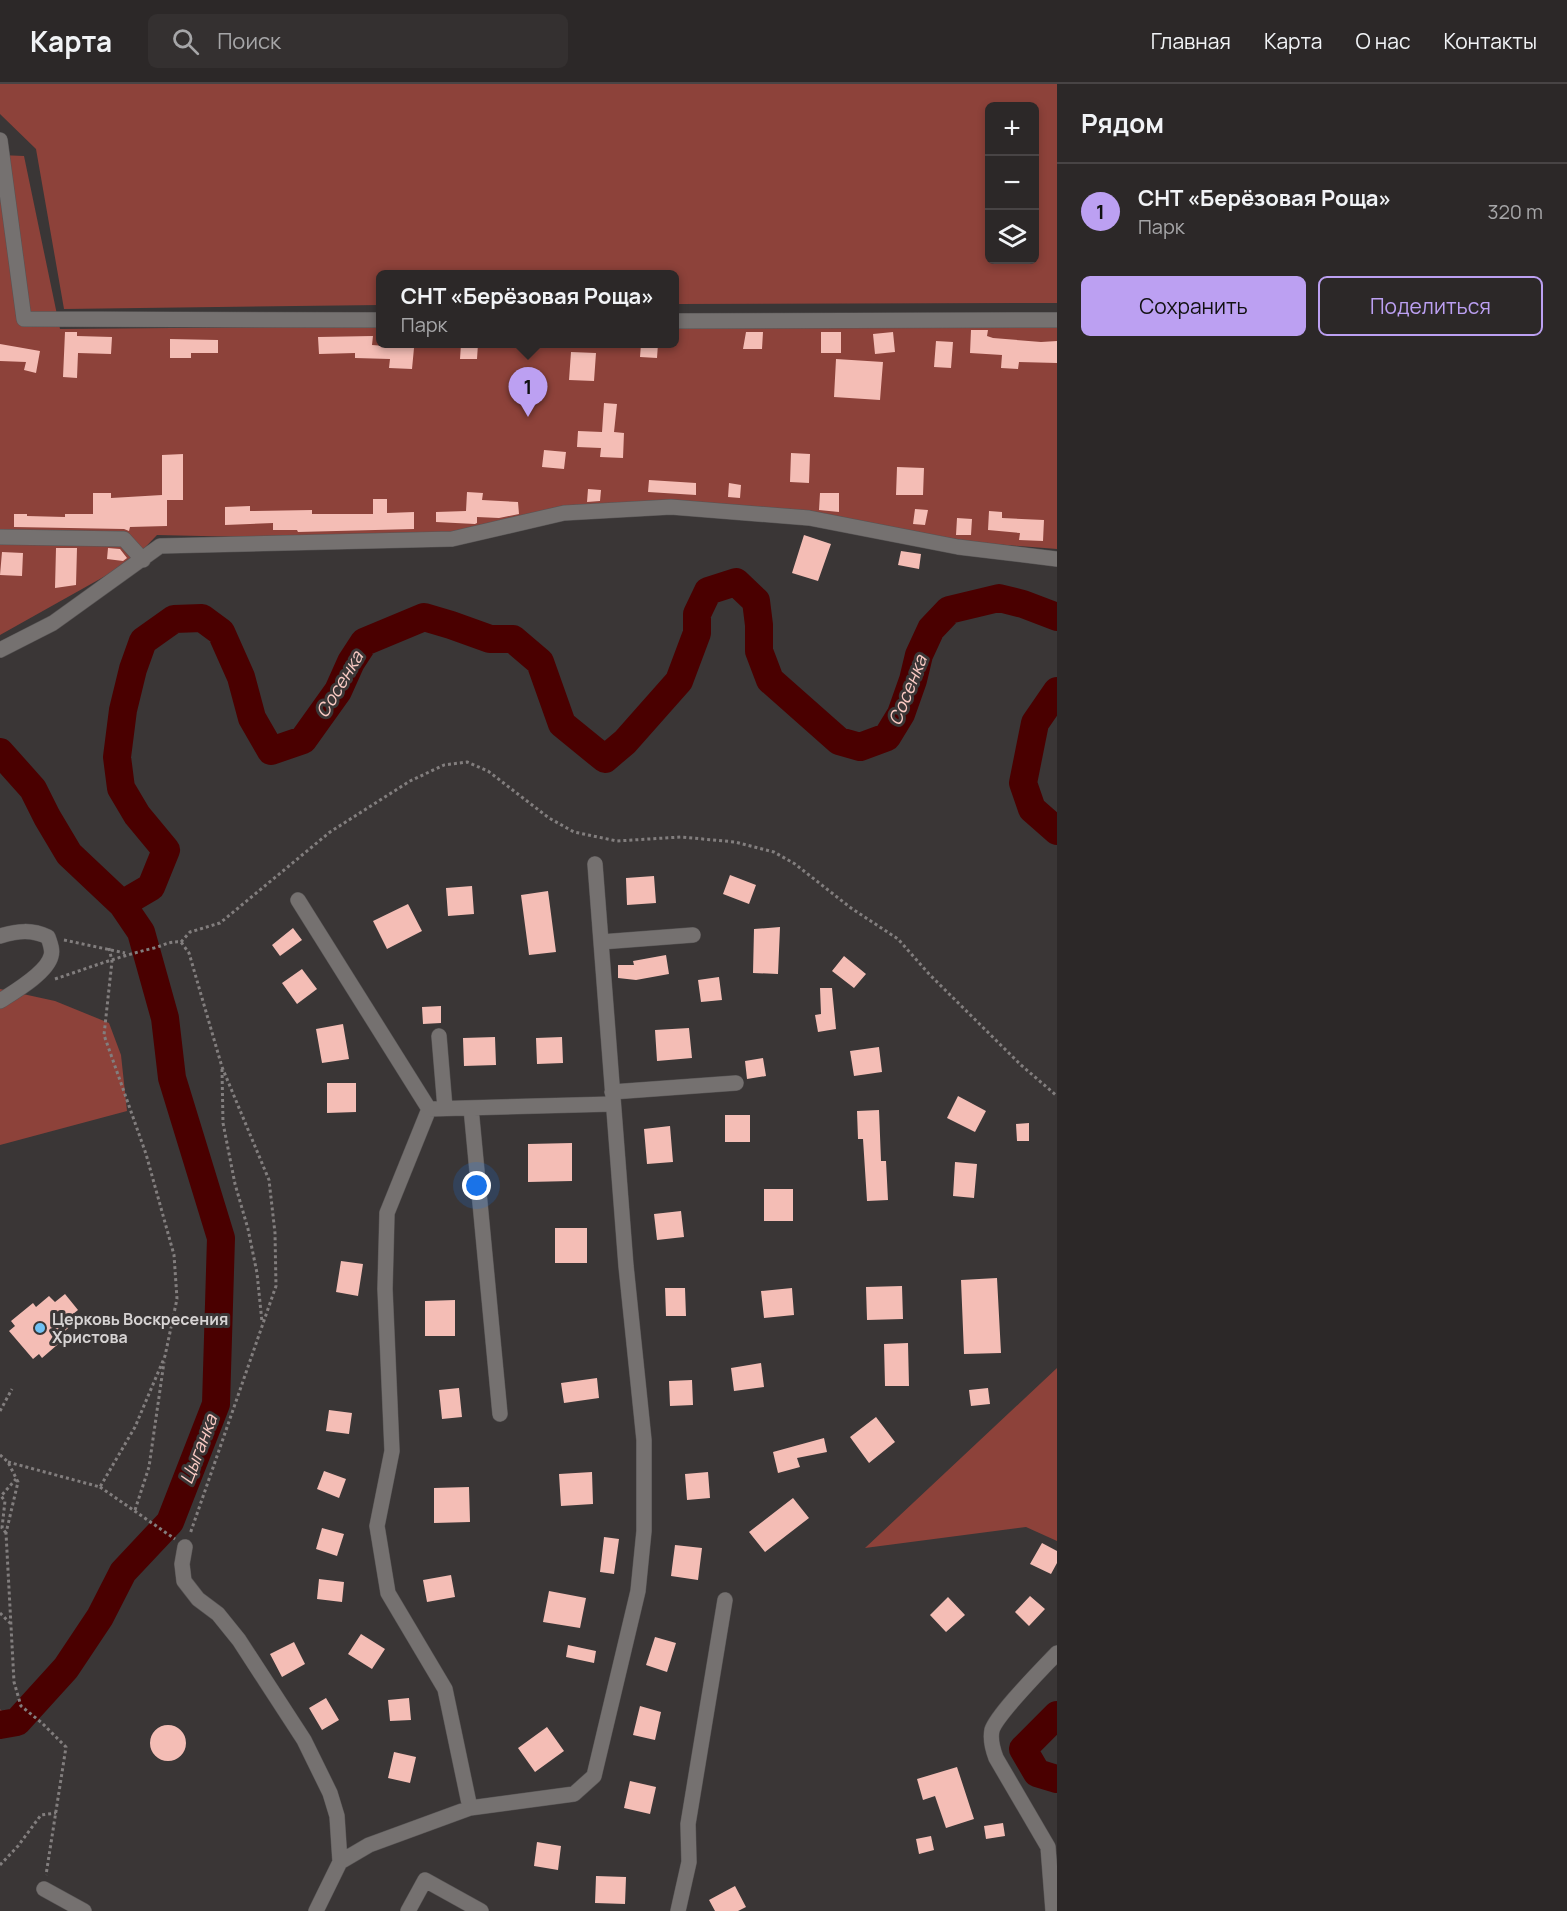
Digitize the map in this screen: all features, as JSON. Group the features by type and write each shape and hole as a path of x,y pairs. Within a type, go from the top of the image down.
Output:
{"street":[{"path":"0,140 2,141 24,319 376,320"},
{"path":"679,321 1057,320"},
{"path":"0,650 53,623 160,546 452,539 564,513 671,507 809,518 958,547 1057,558"},
{"path":"0,537 124,539 143,560"},
{"path":"340,1862 369,1845 470,1808 574,1794 594,1776 638,1591 644,1531 644,1440 626,1266 595,864"},
{"path":"298,900 429,1109"},
{"path":"0,936 20,931 36,931 48,937 51,958 27,983 0,1001"},
{"path":"601,942 693,935"},
{"path":"439,1036 445,1108"},
{"path":"429,1109 612,1098 736,1083"},
{"path":"471,1108 500,1414"},
{"path":"429,1109 387,1213 385,1288 392,1450 377,1526 388,1593 445,1689 470,1808"},
{"path":"180,1543 184,1581 191,1592 218,1614 239,1640 304,1740 330,1793 336,1816 340,1862 316,1911"},
{"path":"678,1911 689,1862 688,1824 725,1600"},
{"path":"1053,1911 1048,1847 996,1758 992,1745 992,1730 1001,1715 1057,1653"},
{"path":"408,1911 425,1880 481,1911"},
{"path":"44,1888 84,1911"}],"path":[{"path":"181,942 190,932 220,923 330,832 410,781 444,765 467,762 488,771 549,818 574,832 617,840 681,837 735,842 774,852 795,864 851,908 898,939 946,991 1057,1096"},
{"path":"48,937 109,948 127,954"},
{"path":"8,1462 100,1486 180,1543 276,1286 275,1233 269,1180 222,1067 189,953 181,942 169,941 158,947 127,954 112,961 40,983 27,983"},
{"path":"109,948 112,961 104,1035 146,1154 174,1255 177,1299 165,1356 149,1467 135,1510"},
{"path":"222,1067 223,1123 257,1273 262,1326"},
{"path":"100,1486 135,1427 165,1356"},
{"path":"0,1411 12,1389"},
{"path":"0,1455 8,1462 18,1482 6,1533 14,1682 21,1706 66,1747 44,1888"},
{"path":"6,1533 2,1528 5,1501 0,1496 16,1479"},
{"path":"0,1613 11,1625"},
{"path":"0,1864 18,1846 41,1815 56,1813"}],"shaded area":[{"path":"0,84 1057,84 1057,303 679,304 679,270 376,270 376,305 64,309 36,149 0,114"},
{"path":"0,155 24,156 60,329 376,326 376,348 679,348 679,324 1057,321 1057,549 956,541 618,505 449,535 296,538 157,535 132,561 0,635"},
{"path":"0,989 55,1001 109,1023 121,1055 127,1111 0,1145"},
{"path":"1057,1368 1057,1541 1026,1527 865,1548"},
{"path":"0,1710 17,1722 0,1738"}],"building":[{"path":"971,330 988,330 987,336 993,338 1057,341 1057,363 1019,362 1018,369 1001,368 1002,355 970,353"},
{"path":"65,332 77,332 77,336 112,337 111,354 78,353 77,378 63,377"},
{"path":"746,332 763,332 762,349 743,349"},
{"path":"821,332 841,332 841,353 821,353"},
{"path":"893,332 895,352 875,354 873,334"},
{"path":"373,336 372,345 376,345 376,348 414,348 412,369 389,368 390,359 355,358 355,353 319,354 318,337"},
{"path":"170,339 218,340 218,353 191,353 191,358 170,358"},
{"path":"936,341 953,342 951,368 934,367"},
{"path":"0,344 40,351 36,373 24,370 26,362 0,361"},
{"path":"461,348 478,348 477,359 460,359"},
{"path":"641,348 658,348 657,358 640,357"},
{"path":"571,352 596,353 594,381 569,380"},
{"path":"836,359 883,362 880,400 834,397"},
{"path":"604,403 617,404 614,432 624,433 623,458 600,457 601,448 577,447 578,431 602,432"},
{"path":"544,450 566,452 564,469 542,467"},
{"path":"791,453 810,454 809,483 790,482"},
{"path":"183,454 183,500 167,500 167,526 130,527 129,531 124,529 14,527 14,514 65,517 65,514 93,514 93,493 111,493 111,498 162,495 162,455"},
{"path":"897,467 924,468 923,495 896,495"},
{"path":"649,480 696,483 696,495 648,492"},
{"path":"729,483 741,485 740,498 728,497"},
{"path":"588,489 601,490 600,501 587,502"},
{"path":"467,492 483,493 482,500 518,502 519,514 499,518 477,517 475,524 436,522 436,512 466,511"},
{"path":"820,493 839,493 839,512 819,510"},
{"path":"373,499 387,499 387,513 414,512 414,529 298,532 297,530 273,530 273,523 225,525 225,507 250,506 250,511 312,510 312,514 373,514"},
{"path":"915,509 928,510 925,525 913,524"},
{"path":"989,511 1002,512 1002,518 1044,520 1043,541 1019,540 1020,533 988,530"},
{"path":"957,518 972,519 971,535 956,535"},
{"path":"804,535 831,544 818,581 792,573"},
{"path":"56,548 77,548 76,585 55,588"},
{"path":"108,548 120,549 127,558 123,561 107,559"},
{"path":"901,551 921,554 919,569 898,565"},
{"path":"2,552 23,553 22,576 0,575"},
{"path":"730,875 756,885 749,904 723,894"},
{"path":"654,876 656,903 627,905 626,878"},
{"path":"472,886 474,914 448,916 446,888"},
{"path":"548,891 556,952 529,955 521,895"},
{"path":"408,904 422,931 387,949 373,921"},
{"path":"780,927 778,974 753,973 754,929"},
{"path":"293,928 302,940 280,956 272,945"},
{"path":"666,955 669,974 636,980 618,978 618,965 634,965 633,961"},
{"path":"844,956 866,974 854,988 832,971"},
{"path":"302,969 317,989 297,1004 282,983"},
{"path":"719,977 722,1000 701,1002 698,980"},
{"path":"820,988 832,988 836,1029 818,1032 815,1015 821,1014"},
{"path":"441,1006 441,1023 423,1024 422,1007"},
{"path":"343,1024 349,1059 322,1063 316,1029"},
{"path":"689,1028 692,1058 657,1061 655,1030"},
{"path":"495,1037 496,1065 464,1066 463,1038"},
{"path":"562,1037 563,1063 537,1064 536,1038"},
{"path":"879,1047 882,1072 854,1076 850,1051"},
{"path":"763,1058 766,1076 747,1079 745,1061"},
{"path":"327,1083 356,1083 356,1112 327,1113"},
{"path":"958,1096 986,1111 975,1132 947,1118"},
{"path":"879,1110 881,1161 886,1161 888,1200 867,1201 863,1139 858,1139 857,1111"},
{"path":"725,1115 750,1115 750,1142 725,1142"},
{"path":"1029,1123 1029,1141 1017,1141 1016,1124"},
{"path":"670,1126 673,1162 647,1164 644,1129"},
{"path":"572,1143 572,1181 528,1182 528,1144"},
{"path":"955,1162 977,1164 974,1198 953,1196"},
{"path":"764,1189 793,1189 793,1221 764,1221"},
{"path":"681,1211 684,1237 657,1240 654,1214"},
{"path":"555,1228 587,1228 587,1263 555,1263"},
{"path":"341,1261 363,1264 358,1296 336,1292"},
{"path":"997,1278 1001,1353 964,1354 961,1280"},
{"path":"902,1286 903,1319 867,1320 866,1287"},
{"path":"665,1288 685,1288 686,1316 666,1316"},
{"path":"792,1288 794,1315 764,1318 761,1291"},
{"name":"Церковь Воскресения Христова","path":"65,1294 78,1310 68,1318 73,1324 60,1335 64,1339 42,1358 39,1354 33,1359 9,1331 15,1326 11,1321 33,1303 36,1307 49,1296 55,1302"},
{"path":"455,1300 455,1336 425,1336 425,1301"},
{"path":"908,1343 909,1386 885,1386 884,1344"},
{"path":"761,1363 764,1387 734,1391 731,1368"},
{"path":"597,1378 599,1398 564,1403 561,1383"},
{"path":"692,1380 693,1405 670,1406 669,1381"},
{"path":"459,1388 462,1417 442,1419 439,1390"},
{"path":"988,1388 990,1404 971,1406 969,1390"},
{"path":"329,1410 352,1413 349,1434 326,1431"},
{"path":"876,1417 895,1442 869,1463 850,1437"},
{"path":"824,1438 827,1452 797,1458 800,1467 778,1473 773,1452"},
{"path":"324,1471 346,1479 339,1498 317,1489"},
{"path":"592,1472 593,1504 561,1506 559,1474"},
{"path":"708,1472 710,1498 687,1500 685,1474"},
{"path":"469,1487 470,1522 434,1523 434,1488"},
{"path":"793,1498 809,1518 765,1552 749,1532"},
{"path":"322,1528 344,1534 337,1556 316,1549"},
{"path":"604,1537 619,1539 614,1574 600,1572"},
{"path":"1042,1543 1057,1551 1057,1563 1051,1574 1030,1564"},
{"path":"675,1545 702,1548 698,1580 671,1576"},
{"path":"451,1575 455,1597 427,1602 423,1580"},
{"path":"319,1579 344,1582 342,1602 317,1599"},
{"path":"549,1591 586,1598 580,1628 543,1622"},
{"path":"1030,1596 1045,1609 1029,1626 1015,1612"},
{"path":"948,1597 965,1615 946,1632 930,1615"},
{"path":"361,1634 385,1649 372,1669 348,1654"},
{"path":"655,1637 676,1643 667,1672 646,1665"},
{"path":"294,1642 305,1664 282,1677 270,1654"},
{"path":"568,1645 596,1651 594,1663 566,1657"},
{"path":"326,1698 339,1720 322,1730 309,1708"},
{"path":"409,1698 411,1720 390,1721 388,1700"},
{"path":"640,1706 661,1712 655,1740 633,1735"},
{"path":"168,1725 181,1730 186,1743 181,1756 168,1761 155,1756 150,1743 155,1730"},
{"path":"547,1727 564,1751 535,1772 518,1748"},
{"path":"394,1752 416,1757 410,1783 388,1778"},
{"path":"957,1767 974,1819 946,1828 935,1796 923,1800 917,1779"},
{"path":"630,1781 656,1787 650,1814 624,1808"},
{"path":"1003,1823 1005,1836 986,1839 984,1826"},
{"path":"931,1836 934,1850 919,1854 916,1839"},
{"path":"537,1842 561,1846 558,1870 534,1866"},
{"path":"596,1876 626,1877 625,1904 595,1903"},
{"path":"735,1886 746,1907 738,1911 715,1911 709,1900"}],"waterway":[{"name":"Сосенка","path":"0,752 33,789 69,854 122,904 151,887 166,850 137,815 121,788 117,757 123,710 133,669 143,641 174,619 202,618 221,632 241,677 252,718 271,751 303,740 338,691 351,662 364,642 424,617 490,639 513,639 540,662 562,724 605,759 625,742 679,681 697,633 697,614 708,591 736,582 756,601 759,651 770,680 839,741 860,747 887,737 901,714 919,655 931,629 949,610 999,598 1057,617"},
{"name":"Сосенка","path":"1057,691 1035,723 1023,783 1032,809 1057,831"},
{"name":"Цыганка","path":"0,1725 17,1722 66,1668 100,1617 123,1572 170,1522 216,1404 221,1238 172,1078 165,1018 141,932 122,904"},
{"name":"Сосенка","path":"1057,1715 1023,1749 1037,1773 1057,1779"}],"place":[{"name":"СНТ «Берёзовая Роща»","path":"528,417"},
{"name":"Церковь Воскресения Христова","path":"40,1328"}]}
